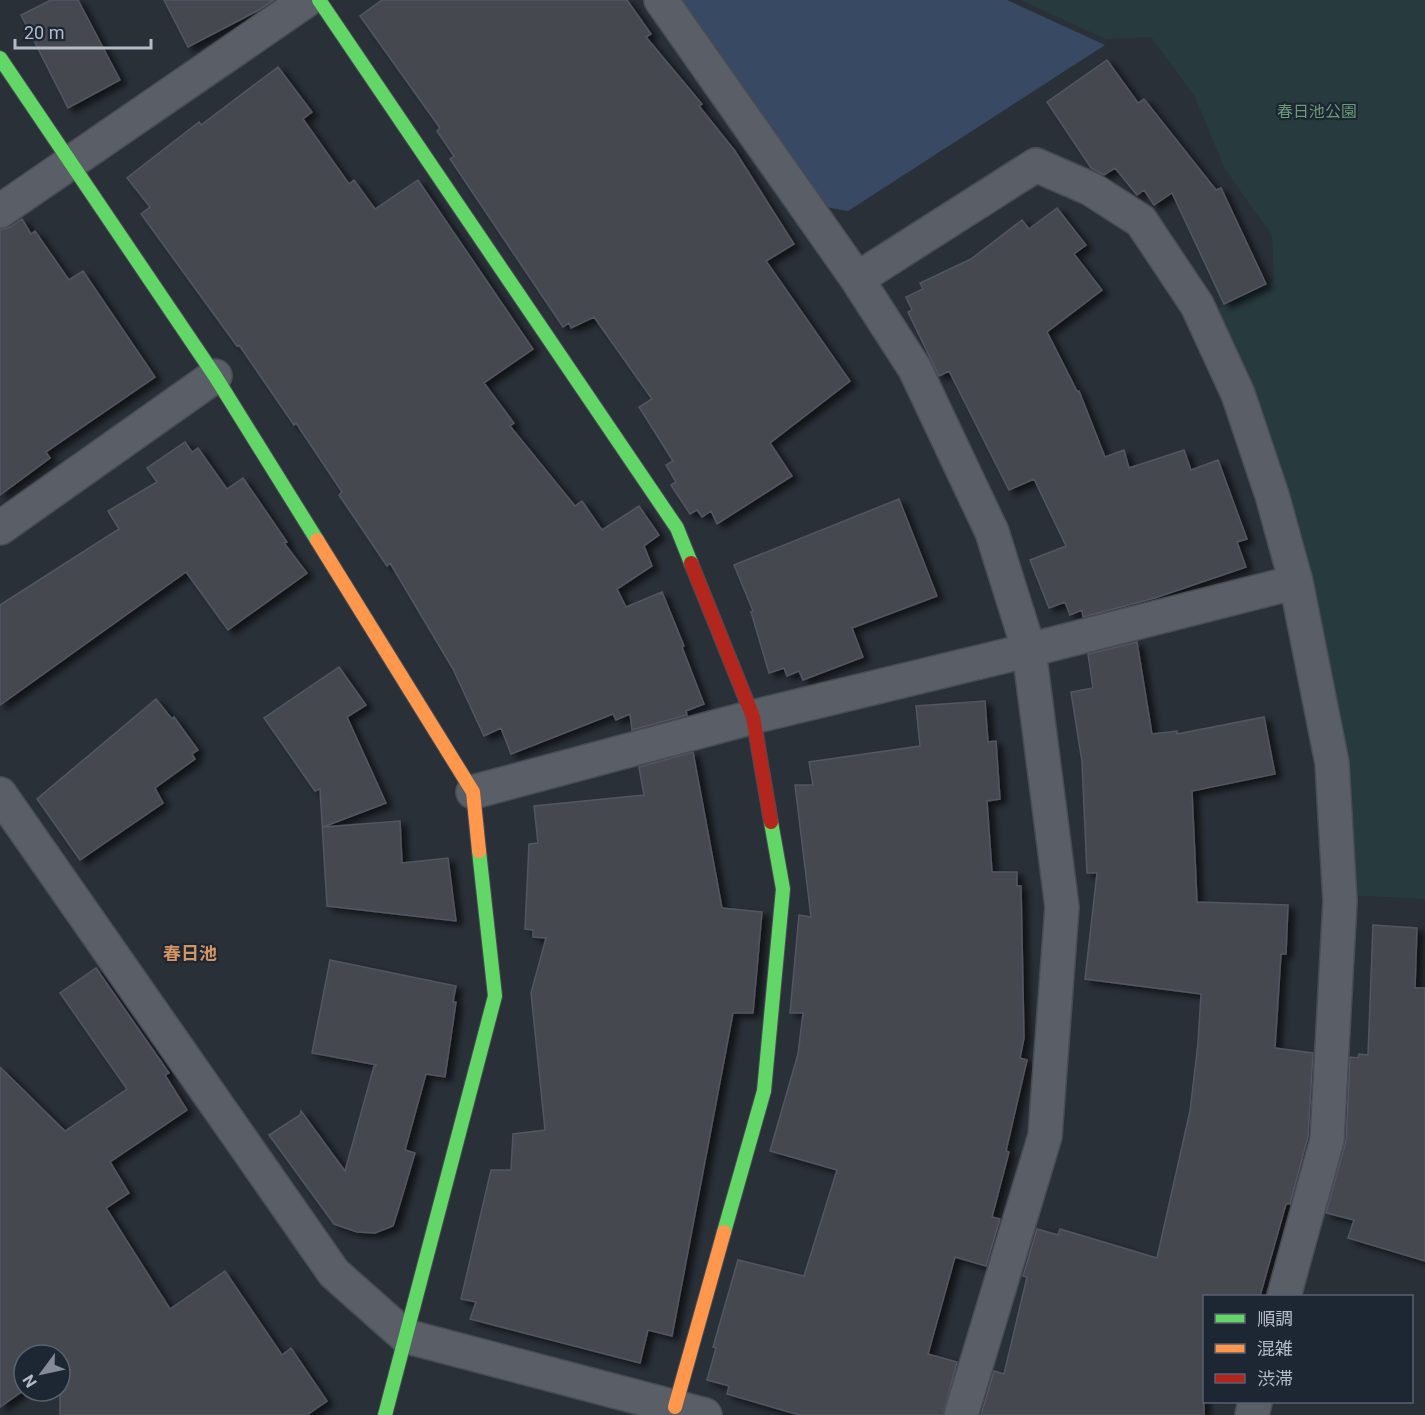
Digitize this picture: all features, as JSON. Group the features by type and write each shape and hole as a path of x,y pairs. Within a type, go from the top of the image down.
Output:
{"street":[{"path":"0,211 308,0"},
{"path":"0,794 334,1273 405,1336 690,1411 765,1091 783,889 753,717 677,528 319,0"},
{"path":"661,0 857,279 915,369 992,532 1029,650 1062,907 1045,1136 961,1415"},
{"path":"0,58 215,376 473,792 495,996 385,1415"},
{"path":"857,279 1036,165 1091,189 1141,221 1197,305 1238,394 1272,495 1296,582 1332,763 1340,901 1327,1140 1284,1295"},
{"path":"0,528 215,376"},
{"path":"473,792 753,717 1296,582"}],"green space":[{"name":"春日池公園","path":"1020,0 1425,0 1425,899 1346,895 1341,763 1208,314 1274,281 1272,235 1225,169 1194,95 1151,37 1106,39"}],"water":[{"path":"671,0 1007,0 1105,45 848,211 815,205"}],"building":[{"path":"51,0 78,0 120,80 68,108 21,15"},
{"path":"164,0 274,0 188,47"},
{"path":"382,0 627,0 651,34 646,37 702,104 699,106 735,151 794,244 766,261 850,381 770,443 792,476 717,524 711,511 702,517 697,510 690,514 671,485 676,482 666,465 673,461 639,407 652,399 594,317 571,328 569,323 563,327 450,159 454,156 437,131 440,128 360,16"},
{"path":"1107,60 1138,103 1144,99 1216,190 1221,188 1266,284 1224,304 1172,193 1154,205 1144,190 1137,195 1115,168 1104,175 1091,168 1047,102"},
{"path":"278,67 312,112 303,119 349,184 354,180 375,209 418,180 533,349 484,383 514,423 510,426 575,506 582,501 602,530 639,506 659,535 644,546 652,566 617,589 626,607 662,592 704,704 686,711 687,715 632,730 630,714 616,720 613,714 511,754 501,728 484,736 453,669 390,563 387,566 339,495 342,492 296,423 294,425 239,345 237,346 141,214 150,207 127,178 199,122 201,125"},
{"path":"1057,208 1086,245 1074,254 1102,290 1047,332 1079,391 1105,457 1124,450 1129,468 1184,450 1191,470 1218,460 1247,539 1237,542 1246,567 1155,598 1083,617 1082,610 1070,615 1065,602 1049,608 1030,560 1066,546 1034,479 1009,490 949,371 939,376 908,312 912,310 906,297 923,289 920,283 971,259 1022,220 1029,229"},
{"path":"22,219 31,234 35,231 69,280 83,271 155,377 46,452 50,458 0,495 0,230"},
{"path":"185,442 192,452 198,448 227,489 243,478 287,542 284,543 307,573 228,630 186,572 0,705 0,605 119,529 108,511 157,482 147,468"},
{"path":"899,499 937,596 852,628 863,657 803,680 799,671 787,676 784,668 769,673 751,612 753,611 734,565"},
{"path":"1137,642 1152,734 1177,731 1177,734 1264,717 1275,774 1192,791 1197,902 1288,905 1286,954 1281,954 1275,1048 1313,1053 1308,1137 1290,1204 1286,1204 1260,1295 1203,1295 1204,1415 981,1415 994,1371 1004,1374 1027,1277 1023,1276 1037,1229 1058,1235 1060,1229 1157,1258 1190,1111 1201,994 1085,979 1097,873 1087,873 1082,762 1071,692 1093,688 1088,654"},
{"path":"339,667 366,705 347,717 386,803 323,827 400,821 402,863 448,858 456,921 327,906 320,789 315,791 264,718"},
{"path":"156,699 172,719 174,717 198,750 192,754 195,759 155,788 163,803 80,860 37,799"},
{"path":"985,701 988,742 996,741 1000,799 987,801 992,872 1017,872 1017,886 1021,886 1024,1038 1020,1058 1027,1060 1006,1151 1009,1152 992,1217 1000,1219 986,1266 955,1257 928,1354 957,1362 943,1415 799,1415 727,1394 729,1386 707,1380 716,1348 713,1347 738,1260 804,1276 837,1170 770,1151 798,1054 803,1013 790,1013 799,915 811,917 795,785 813,785 809,762 920,746 916,706"},
{"path":"693,752 722,908 762,912 753,1013 733,1013 672,1336 648,1330 640,1363 470,1319 476,1302 461,1299 491,1170 511,1170 513,1134 545,1130 531,993 546,938 533,937 533,930 525,929 529,844 538,843 534,806 644,795 639,767"},
{"path":"1373,925 1417,928 1415,988 1425,988 1425,1261 1348,1238 1354,1220 1326,1213 1346,1141 1350,1057 1358,1058 1359,1054 1368,1055"},
{"path":"330,960 456,986 453,1002 456,1002 445,1077 426,1074 405,1150 415,1153 393,1226 375,1233 357,1232 334,1224 269,1135 300,1115 301,1111 345,1171 374,1066 377,1065 312,1053"},
{"path":"96,968 169,1073 165,1075 187,1110 110,1162 129,1193 106,1208 170,1309 225,1271 282,1355 291,1348 327,1401 307,1415 60,1415 60,1403 72,1403 72,1343 12,1343 12,1398 0,1407 0,1067 65,1131 127,1089 60,993"}],"traffic: fast":[{"path":"319,0 677,528 691,563"},
{"path":"0,58 215,376 317,540"},
{"path":"724,1232 764,1091 783,889 771,822"},
{"path":"385,1415 495,996 479,851"}],"traffic: slow":[{"path":"317,540 473,792 479,851"},
{"path":"675,1407 724,1232"}],"traffic: jam":[{"path":"691,563 753,717 771,822"}],"district":[{"name":"春日池","path":"190,954"}]}
